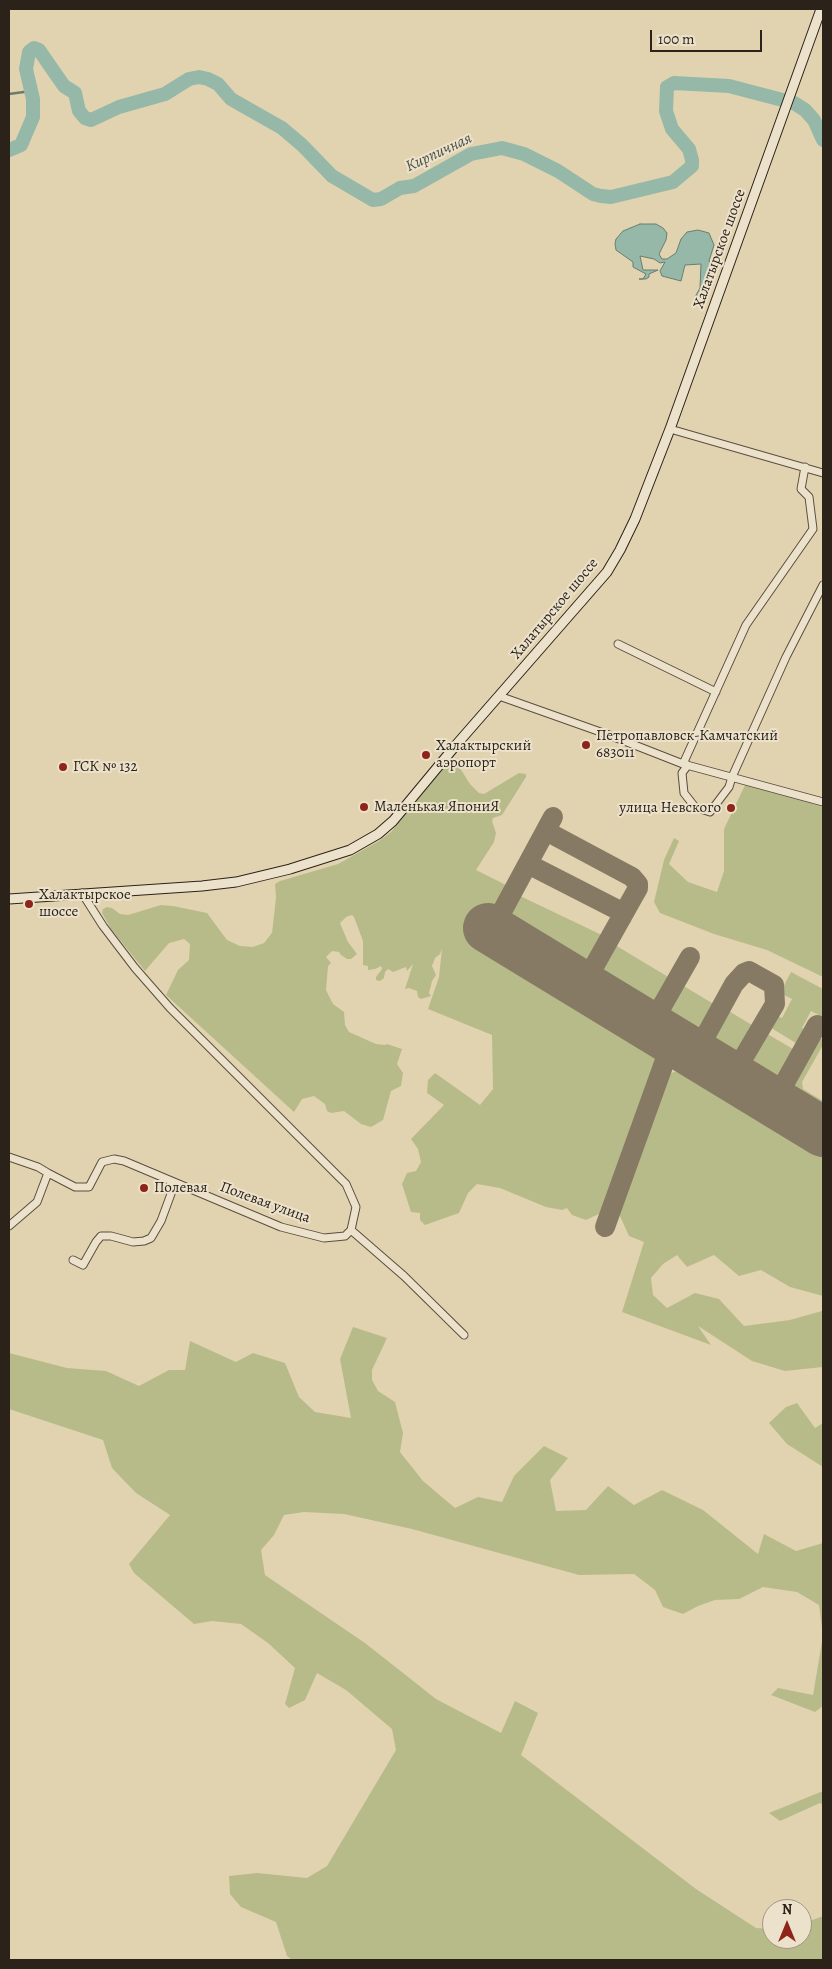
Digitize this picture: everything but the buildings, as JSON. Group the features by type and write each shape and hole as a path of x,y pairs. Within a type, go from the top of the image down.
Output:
{"street":[{"name":"Халатырское шоссе","path":"9,898 225,884 290,870 350,850 378,834 393,821 498,696 607,572 620,550 635,519 670,429 821,9"},
{"path":"670,429 823,472"},
{"path":"805,468 801,489 810,496 813,529 746,625 716,692 682,773 684,793 695,807 710,812 729,787 786,657 823,585"},
{"path":"618,644 716,692"},
{"path":"498,696 686,764 823,802"},
{"path":"82,893 103,926 135,968 170,1008 346,1184 356,1207 351,1230 404,1276 464,1334"},
{"path":"9,1157 38,1167 48,1173 37,1202 9,1226"},
{"name":"Полевая улица","path":"48,1173 76,1186 89,1187 102,1162 114,1159 124,1161 282,1227 324,1238 345,1236 351,1230"},
{"path":"73,1260 83,1265 101,1236 111,1236 133,1242 151,1238 160,1221 175,1182"}],"green space":[{"path":"452,763 458,765 470,784 479,793 484,794 519,773 526,774 526,777 502,815 493,818 492,821 496,833 494,842 476,870 510,887 479,943 656,1050 659,1066 605,1211 586,1220 572,1215 567,1208 562,1210 546,1207 500,1188 477,1184 468,1193 459,1213 425,1225 420,1220 420,1213 411,1212 402,1184 407,1173 416,1171 421,1162 418,1149 411,1139 444,1105 427,1093 428,1080 435,1073 480,1105 493,1089 492,1035 428,1009 439,977 442,949 432,966 436,975 432,981 429,993 431,996 421,999 418,997 417,991 409,988 405,989 413,964 407,971 406,967 393,972 388,969 385,972 384,978 380,981 376,980 376,977 382,969 381,966 368,970 368,966 363,965 363,941 352,915 346,917 340,923 348,942 357,954 351,959 347,959 339,952 332,951 326,957 331,963 328,966 326,990 333,1004 344,1012 345,1025 349,1032 376,1044 387,1044 402,1049 397,1064 403,1073 401,1086 391,1091 383,1120 371,1127 361,1124 344,1111 331,1113 327,1111 325,1104 314,1096 302,1099 294,1112 166,995 178,970 189,960 190,944 184,939 169,943 145,971 111,929 102,913 103,909 107,907 120,914 128,915 161,905 173,906 207,913 227,940 240,946 253,947 264,943 272,933 276,898 275,884 338,864 379,841 391,832 445,766"},
{"path":"747,781 823,807 823,977 767,950 714,934 660,913 654,902 664,860 674,838 679,841 669,864 688,882 717,892 724,871 724,829"},
{"path":"518,895 606,937 588,968 505,918"},
{"path":"615,945 670,978 652,1007 598,974"},
{"path":"791,972 823,989 823,1017 811,1011 802,1028 808,1031 799,1045 768,1026 774,1015 782,1018 792,999 780,993"},
{"path":"682,985 717,1006 698,1035 664,1014"},
{"path":"727,1010 757,1028 737,1059 708,1041"},
{"path":"764,1032 798,1052 778,1085 745,1064"},
{"path":"815,1039 823,1039 823,1045 802,1082 803,1089 823,1101 823,1111 787,1089"},
{"path":"688,1071 823,1153 823,1296 790,1287 761,1270 739,1276 714,1255 687,1267 677,1255 663,1264 651,1278 653,1295 667,1308 695,1293 719,1299 744,1326 790,1320 822,1311 823,1300 823,1367 785,1371 752,1361 698,1326 711,1345 622,1312 644,1242 629,1236 619,1214 665,1079 671,1073"},
{"path":"353,1327 387,1338 372,1370 372,1380 378,1391 395,1402 403,1433 400,1452 423,1481 455,1508 478,1497 502,1502 514,1476 544,1446 568,1458 550,1480 556,1511 586,1510 608,1486 634,1505 662,1490 703,1510 758,1554 764,1534 796,1551 823,1543 823,1636 819,1605 797,1592 763,1587 739,1599 715,1600 683,1614 663,1607 655,1590 634,1574 579,1575 412,1529 344,1514 304,1512 284,1515 274,1535 261,1550 265,1575 365,1643 436,1699 501,1733 515,1701 538,1713 521,1755 696,1889 756,1928 762,1928 762,1949 812,1949 812,1920 823,1916 823,1960 292,1960 287,1956 276,1922 241,1907 230,1894 229,1876 257,1873 307,1878 327,1866 396,1750 392,1729 346,1690 317,1673 305,1700 289,1708 285,1704 295,1668 268,1643 241,1624 212,1621 194,1624 134,1573 129,1564 170,1515 136,1493 112,1468 103,1440 9,1409 9,1353 67,1368 106,1371 139,1386 169,1370 185,1370 190,1341 236,1362 253,1353 285,1363 299,1397 315,1412 351,1418 340,1359"},
{"path":"797,1403 815,1428 823,1423 823,1467 787,1444 769,1423 786,1407"},
{"path":"823,1636 823,1706 815,1712 771,1695 778,1688 813,1695"},
{"path":"823,1791 823,1805 820,1803 780,1821 769,1813"}],"shaded area":[{"path":"640,224 656,224 663,228 667,233 666,240 659,254 662,259 667,259 676,253 681,239 687,232 698,230 709,233 714,245 709,261 712,265 719,263 706,294 695,297 700,288 701,264 685,265 681,281 662,276 660,271 665,262 660,263 654,259 640,256 643,270 658,270 649,274 649,277 646,279 643,279 646,274 633,267 633,262 616,250 616,239 623,231"}],"waterway":[{"name":"Кирпичная","path":"9,150 21,145 33,117 33,99 26,69 29,52 34,48 39,50 64,86 75,93 79,111 85,118 91,120 119,107 165,94 189,79 199,77 208,79 218,84 231,99 282,128 302,145 332,176 373,200 381,199 400,188 414,186 471,154 502,148 524,154 558,171 593,194 601,196 611,197 673,182 692,166 689,149 672,129 666,111 667,87 674,83 729,86 794,103 805,110 814,120 823,140"},
{"path":"9,94 31,91"}],"taxiway":[{"path":"492,930 553,817"},
{"path":"546,831 632,877 638,884 638,888 583,986"},
{"path":"528,864 618,910 622,917"},
{"path":"650,1027 690,957"},
{"path":"695,1055 734,984 744,973 749,971 774,985 775,1004 732,1077"},
{"path":"774,1102 817,1025"},
{"path":"605,1227 672,1041"}],"runway":[{"path":"488,928 823,1132"}],"place":[{"name":"Петропавловск-Камчатский 683011","path":"586,745"},
{"name":"Халактырский аэропорт","path":"426,755"},
{"name":"ГСК № 132","path":"63,767"},
{"name":"Маленькая ЯпониЯ","path":"364,807"},
{"name":"улица Невского","path":"731,808"},
{"name":"Халактырское шоссе","path":"29,904"},
{"name":"Полевая","path":"144,1188"}]}
